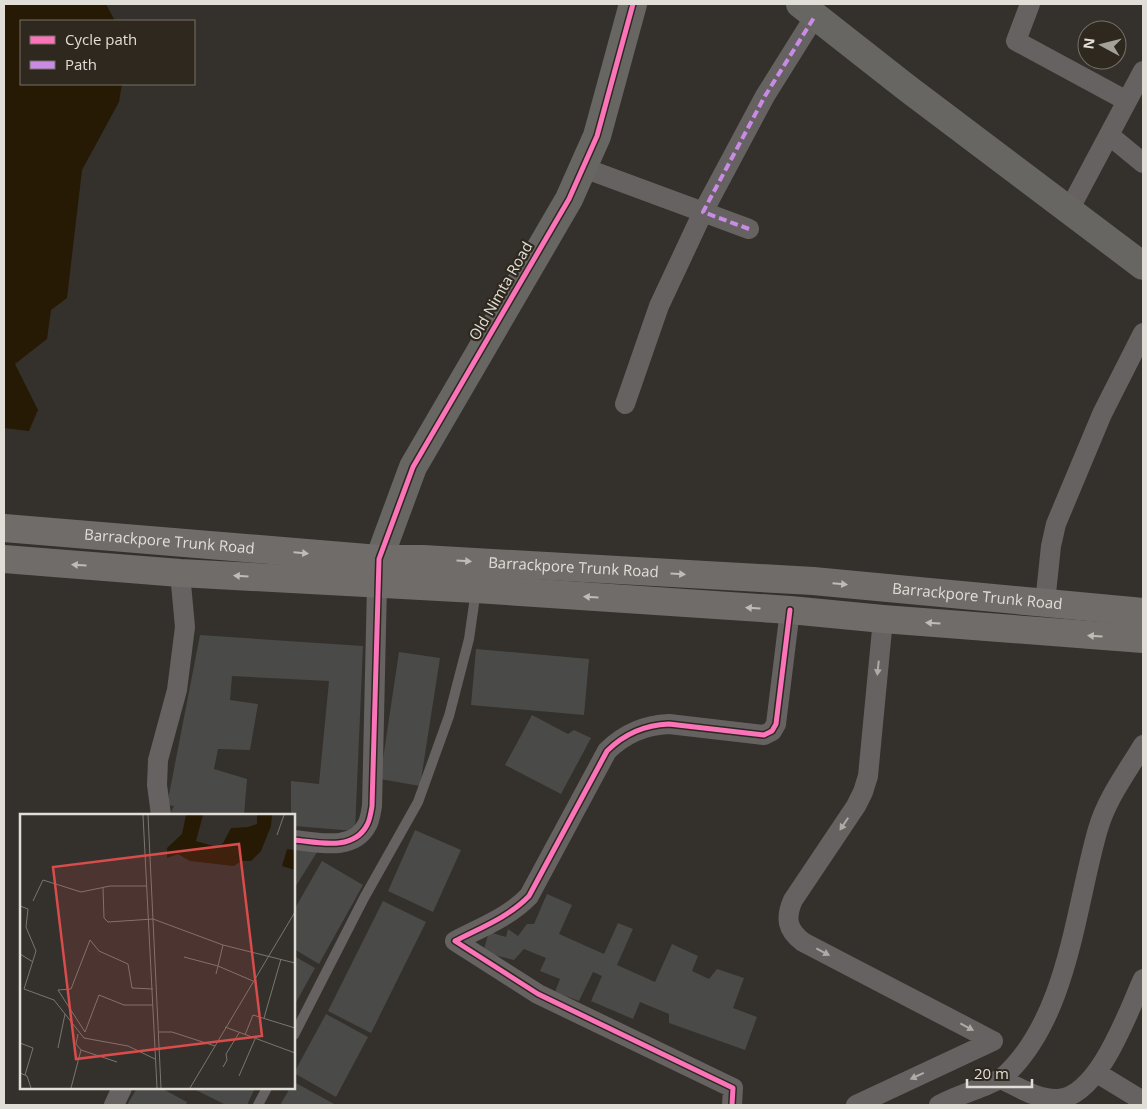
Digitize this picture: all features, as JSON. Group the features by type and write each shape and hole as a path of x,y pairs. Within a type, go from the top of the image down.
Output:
{"main road":[{"name":"Barrackpore Trunk Road","path":"4,528 378,572 476,589 790,610 1143,640"},
{"name":"Barrackpore Trunk Road","path":"4,559 180,572 378,572 423,559 813,581 1143,612"}],"street":[{"name":"Old Nimta Road","path":"378,572 413,467 569,199 584,168 597,136 633,4"},
{"path":"1030,4 1016,41 1127,101"},
{"path":"626,404 659,306 703,212 765,96 808,10 907,88 1143,266"},
{"path":"1068,210 1143,71"},
{"path":"1109,135 1143,163"},
{"path":"584,168 749,229"},
{"path":"1045,603 1051,546 1056,524 1102,414 1143,333"},
{"path":"161,814 157,785 158,760 177,690 185,627 180,572"},
{"path":"295,840 339,844 355,838 367,826 372,806 378,572"},
{"path":"732,1105 733,1088 538,994 455,941 505,916 529,896 607,751 623,738 656,724 764,735 772,731 776,724 790,610"},
{"path":"856,1105 993,1041 802,942 789,928 788,912 793,900 856,806 868,776 883,619"},
{"path":"939,1105 1001,1079 1029,1047 1046,1018 1059,983 1078,916 1098,828 1110,799 1143,746"},
{"path":"1001,1079 1041,1097 1057,1099 1073,1095 1097,1073 1115,1040 1143,979"},
{"path":"1097,1073 1143,1101"},
{"path":"114,1105 122,1089"}],"lane":[{"path":"295,1033 364,898 418,802 449,716 469,639 476,589"},
{"path":"258,1105 266,1089"}],"shaded area":[{"path":"4,4 106,4 114,20 20,20 20,85 122,85 119,102 82,170 67,298 51,310 47,339 15,364 38,410 29,431 4,428"}],"building":[{"path":"200,635 363,646 355,831 295,826 295,814 291,814 291,781 319,784 329,681 232,676 230,700 258,704 250,750 218,749 214,769 247,779 244,814 170,814 174,806 167,805"},
{"path":"476,649 589,659 584,715 471,705"},
{"path":"399,652 440,658 420,786 380,779"},
{"path":"532,715 568,734 574,730 591,738 561,794 505,765"},
{"path":"415,830 461,850 433,912 388,891"},
{"path":"295,848 319,849 295,887"},
{"path":"322,861 363,885 319,964 295,950 295,908"},
{"path":"547,894 572,905 559,934 604,954 618,923 633,929 617,965 655,982 672,944 698,956 692,971 709,979 717,969 744,978 733,1008 757,1017 745,1050 669,1023 669,1014 640,1002 633,1019 591,1001 602,976 593,972 579,1001 555,992 560,979 540,971 546,958 524,949 514,960 483,952 489,932 506,937 508,929 518,936 527,924 534,924"},
{"path":"383,901 426,922 371,1033 328,1011"},
{"path":"295,957 315,968 295,1004"},
{"path":"326,1014 368,1037 336,1097 295,1074"},
{"path":"295,1083 336,1105 280,1105 289,1089 295,1089"},
{"path":"136,1089 163,1089 187,1102 186,1105 127,1105"},
{"path":"194,1089 255,1089 247,1105 226,1105"}],"marked path":[{"path":"749,229 703,212 765,96 815,16"}],"cycle path":[{"path":"295,840 324,843 344,842 353,839 361,833 368,823 372,806 379,559 413,467 569,199 597,136 633,4"},
{"path":"732,1105 733,1088 538,994 455,941 513,910 529,896 607,751 620,740 643,728 669,724 764,735 772,731 776,724 790,610"}]}
